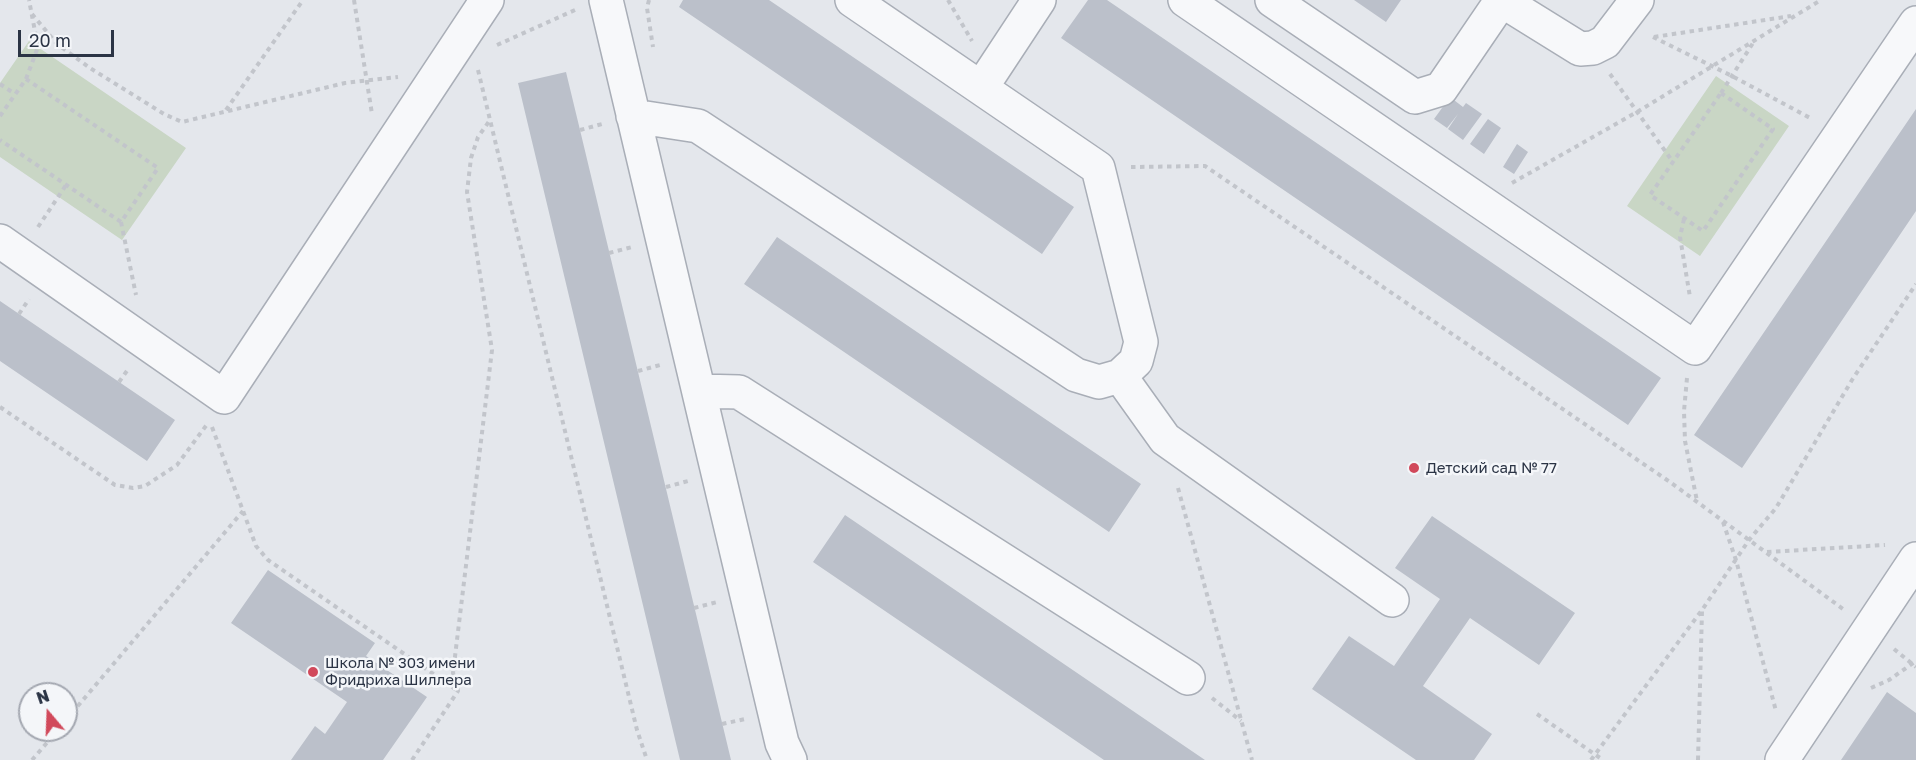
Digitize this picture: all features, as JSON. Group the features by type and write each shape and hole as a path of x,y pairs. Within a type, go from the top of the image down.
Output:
{"lane":[{"path":"9,248 224,397 438,74 482,37 487,0"},
{"path":"633,116 698,126 1076,375 1099,382 1120,376 1136,361 1141,342 1098,168 986,80 852,0"},
{"path":"986,80 1039,0"},
{"path":"1185,0 1695,348 1916,23"},
{"path":"1272,0 1415,97"},
{"path":"1384,137 1415,97 1441,89 1475,58 1501,0 1580,49 1599,45 1637,0"},
{"path":"595,3 633,116 782,743 790,760"},
{"path":"1120,376 1165,439 1392,600"},
{"path":"699,391 739,392 1188,678"},
{"path":"1784,756 1869,630 1904,552"}],"path":[{"path":"0,116 26,79 38,47 29,0"},
{"path":"226,111 303,0"},
{"path":"354,0 380,162"},
{"path":"948,0 986,80"},
{"path":"1487,207 1509,185 1637,112 1821,0"},
{"path":"595,3 482,37 490,120 637,730 647,760"},
{"path":"32,14 57,44 90,68 164,114 182,122 334,86 438,74"},
{"path":"1673,162 1637,112 1599,45 1794,16"},
{"path":"1653,37 1841,134"},
{"path":"1721,93 1773,129 1703,231 1650,195 1754,41"},
{"path":"26,79 158,168 121,222"},
{"path":"0,84 15,94"},
{"path":"412,760 458,692 453,673 492,350 466,192 471,158 478,137 490,120"},
{"path":"0,140 121,222 146,343"},
{"path":"1098,168 1205,166 1697,502 1869,630"},
{"path":"9,248 66,185"},
{"path":"1684,218 1680,237 1693,311 1695,348 1690,362 1684,411 1685,441 1697,502"},
{"path":"1591,760 1702,610 1749,540 1776,508 1852,380 1916,284"},
{"path":"0,408 115,485 133,488 145,486 177,465 209,421 256,546 268,560 458,692"},
{"path":"1165,439 1252,760"},
{"path":"78,706 243,511"},
{"path":"1723,521 1736,560 1784,756"},
{"path":"1766,552 1904,552"},
{"path":"1698,760 1702,610"},
{"path":"1537,714 1603,760"},
{"path":"32,760 48,742"}],"green space":[{"path":"29,41 186,148 122,240 0,157 0,83"},
{"path":"1716,76 1789,126 1700,256 1627,206"}],"building":[{"path":"683,0 769,0 1074,207 1042,254 679,7"},
{"path":"1088,0 1107,0 1661,378 1628,425 1061,38"},
{"path":"1354,0 1401,0 1386,22"},
{"path":"566,72 731,760 680,760 518,83"},
{"path":"1450,97 1463,107 1466,103 1482,114 1463,140 1448,129 1458,114 1447,128 1434,119"},
{"path":"1916,109 1916,211 1742,468 1694,435"},
{"path":"1488,119 1501,128 1484,154 1470,144"},
{"path":"1517,144 1528,152 1514,174 1503,167"},
{"path":"777,237 1141,484 1109,532 744,284"},
{"path":"0,301 175,420 147,461 0,361"},
{"path":"845,515 1205,760 1104,760 813,562"},
{"path":"1432,516 1575,613 1539,665 1470,618 1423,686 1492,734 1474,760 1416,760 1312,689 1349,636 1394,666 1440,599 1395,568"},
{"path":"268,570 375,643 366,656 427,697 383,760 291,760 315,726 325,734 347,702 231,623"},
{"path":"1887,692 1916,713 1916,760 1841,760"}],"place":[{"name":"Детский сад № 77","path":"1414,468"},
{"name":"Школа № 303 имени Фридриха Шиллера","path":"313,672"}]}
